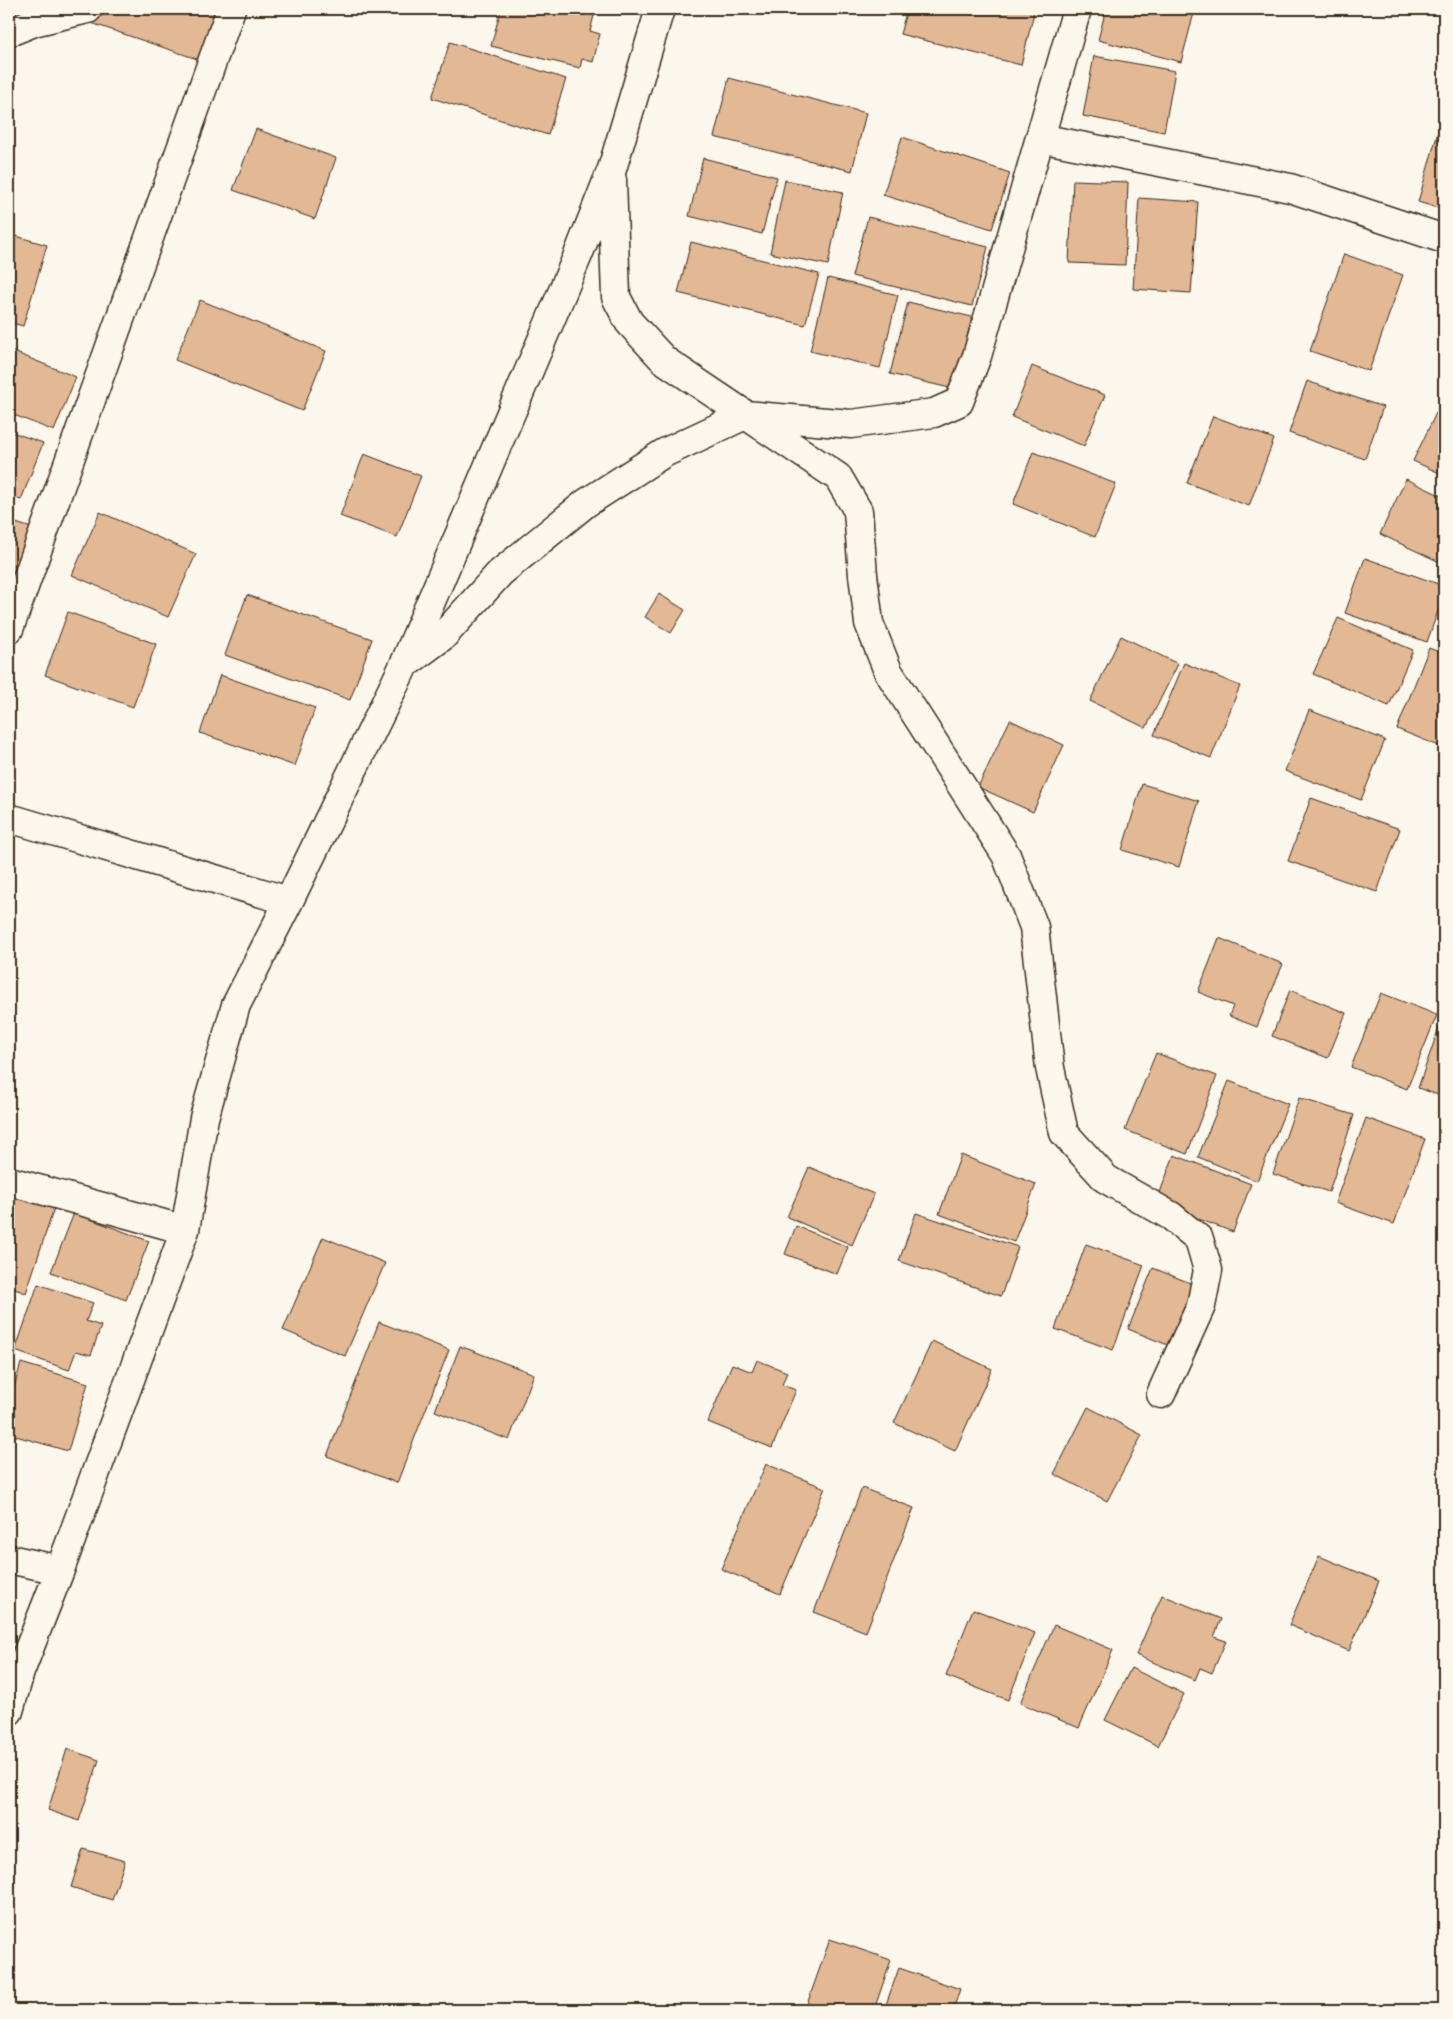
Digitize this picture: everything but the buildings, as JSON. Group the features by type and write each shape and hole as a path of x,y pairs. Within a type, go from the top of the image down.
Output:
{"street":[{"path":"9,32 34,22 88,9"},
{"path":"9,629 231,9"},
{"path":"9,1711 20,1672 60,1570 185,1230 204,1118 236,1005 404,665 578,255 612,169 660,9"},
{"path":"404,665 443,636 500,573 586,503 664,453 745,415 851,424 934,413 959,402 977,356 1077,9"},
{"path":"1040,138 1290,188 1444,239"},
{"path":"612,169 616,297 629,322 664,360 838,477 858,512 869,623 888,671 1006,855 1034,927 1050,1068 1064,1133 1106,1179 1171,1216 1199,1238 1208,1270 1201,1306 1160,1394"},
{"path":"9,818 289,901"},
{"path":"9,1181 185,1230"},
{"path":"9,1559 60,1570"}]}
